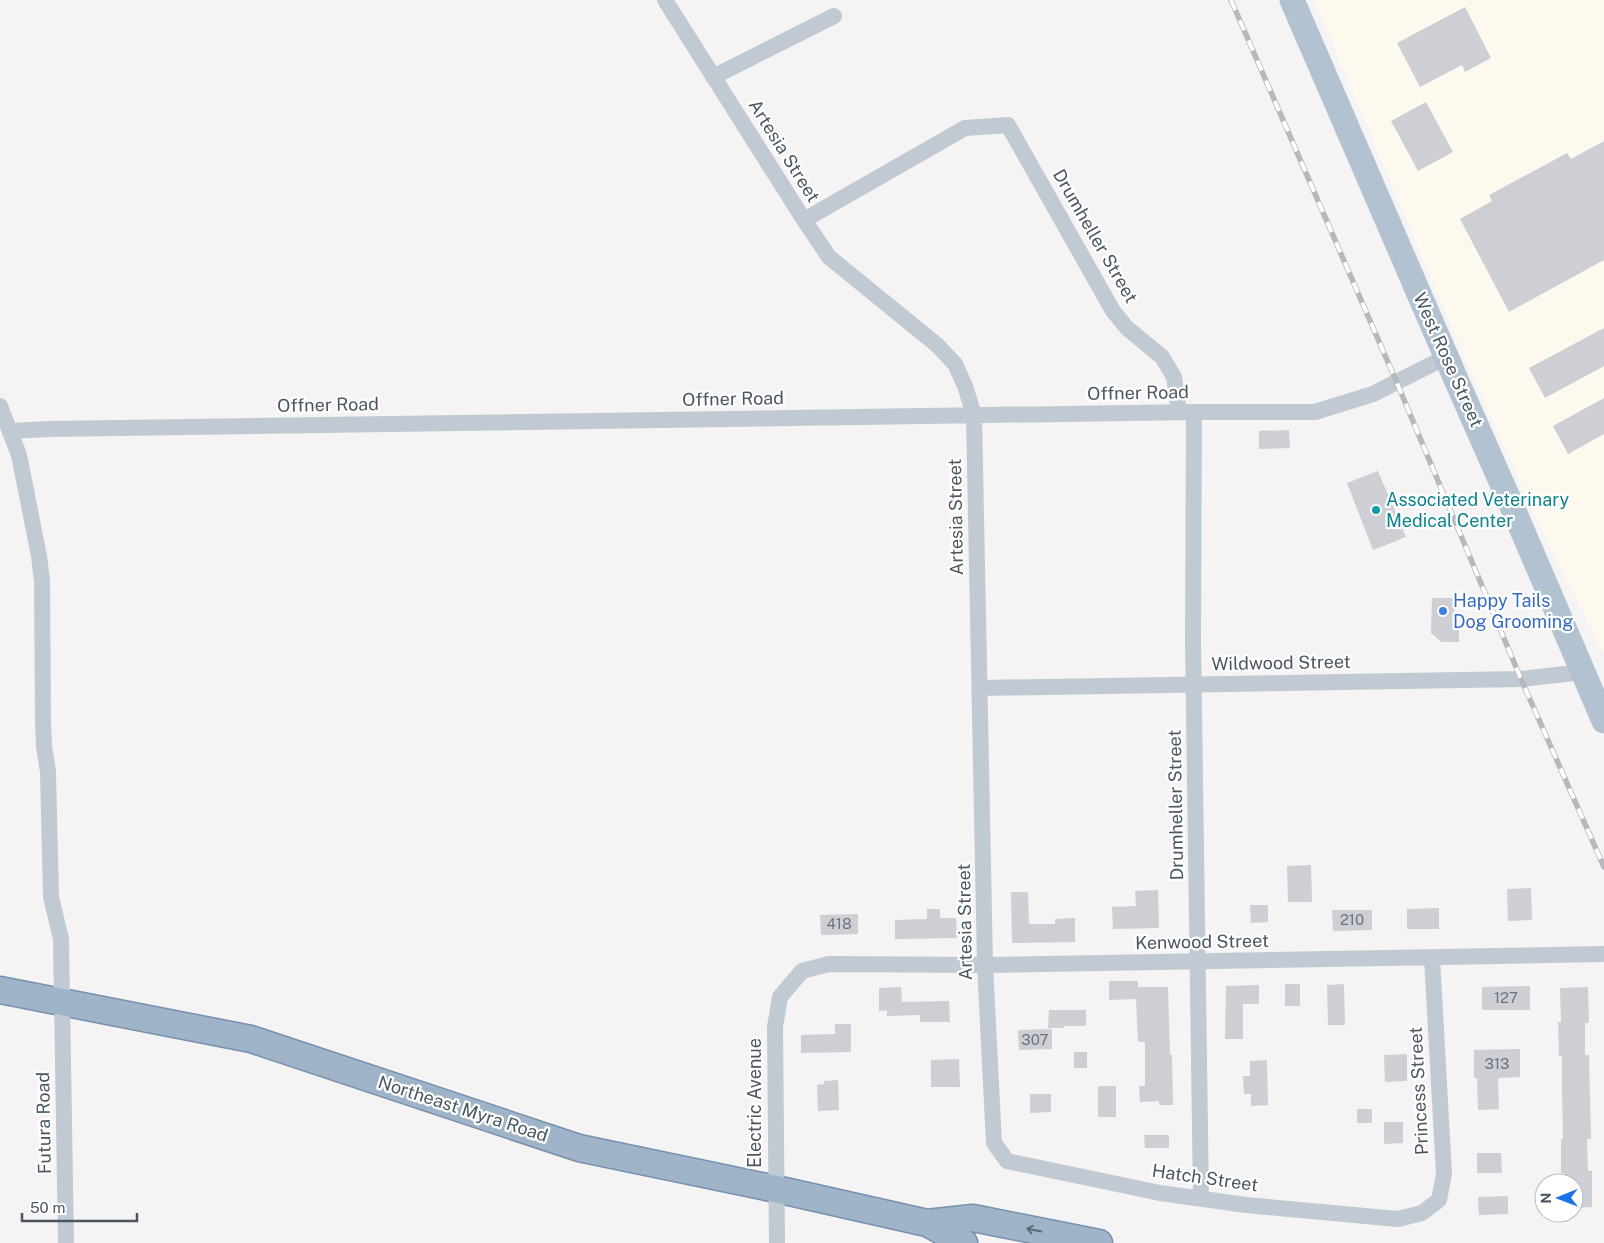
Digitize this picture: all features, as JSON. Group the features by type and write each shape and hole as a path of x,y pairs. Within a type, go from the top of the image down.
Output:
{"highway":[{"name":"Northeast Myra Road","path":"0,990 251,1040 579,1148 927,1223 964,1243"},
{"name":"Northeast Myra Road","path":"927,1223 973,1218 1099,1243"}],"main road":[{"name":"West Rose Street","path":"1292,0 1604,721"}],"street":[{"name":"Artesia Street","path":"665,0 804,220 829,256 938,345 955,364 965,386 974,415 985,965 994,1143"},
{"path":"714,77 834,16"},
{"name":"Drumheller Street","path":"804,220 966,128 1008,124 1113,311 1127,328 1162,357 1174,377 1186,412 1194,684 1201,1199"},
{"name":"Offner Road","path":"10,431 974,415 1315,412 1372,394 1446,357"},
{"name":"Futura Road","path":"0,406 22,470 41,573 43,724 49,789 51,897 61,939 66,1243"},
{"name":"Wildwood Street","path":"980,688 1521,679 1583,672"},
{"name":"Kenwood Street","path":"802,971 829,964 985,965 1604,954"},
{"name":"Princess Street","path":"1422,1213 1439,1200 1444,1174 1432,958"},
{"name":"Electric Avenue","path":"777,1243 775,1027 780,997 802,971"},
{"name":"Hatch Street","path":"994,1143 1007,1161 1160,1193 1246,1205 1398,1219 1422,1213"}],"shaded area":[{"path":"1314,0 1604,0 1604,654 1540,527 1460,348"}],"building":[{"path":"1465,7 1491,58 1465,72 1462,65 1420,87 1397,43"},
{"path":"1426,102 1453,152 1418,171 1391,121"},
{"path":"1604,141 1604,260 1509,312 1460,219 1492,201 1489,195 1567,153 1571,159"},
{"path":"1604,328 1604,366 1545,398 1529,368"},
{"path":"1604,398 1604,434 1568,454 1553,426"},
{"path":"1289,430 1290,448 1259,449 1259,431"},
{"name":"Associated Veterinary Medical Center","path":"1378,471 1406,537 1373,550 1347,483"},
{"name":"Happy Tails Dog Grooming","path":"1432,598 1454,598 1455,625 1459,627 1459,642 1441,642 1431,633"},
{"path":"1311,865 1312,902 1288,902 1287,866"},
{"path":"1531,888 1532,920 1508,921 1507,889"},
{"path":"1158,890 1159,928 1113,929 1112,907 1136,906 1135,891"},
{"path":"1011,892 1028,892 1029,924 1055,924 1055,919 1075,918 1075,942 1012,943"},
{"path":"1250,905 1268,905 1268,922 1251,923"},
{"path":"1439,908 1439,929 1407,929 1407,909"},
{"path":"927,909 940,909 940,918 956,918 957,938 895,939 895,920 927,919"},
{"path":"1332,910 1372,910 1372,930 1333,931"},
{"path":"858,914 858,934 821,935 820,915"},
{"path":"1109,981 1138,981 1138,987 1168,987 1173,1105 1159,1105 1159,1101 1140,1102 1139,1086 1145,1086 1145,1042 1138,1042 1136,999 1109,1000"},
{"path":"1285,984 1300,984 1300,1006 1285,1006"},
{"path":"1344,984 1345,1025 1328,1025 1327,985"},
{"path":"1259,985 1259,1004 1243,1004 1243,1039 1225,1039 1226,986"},
{"path":"1530,986 1530,1010 1482,1010 1482,987"},
{"path":"901,987 902,1002 949,1001 950,1022 920,1022 920,1015 887,1016 887,1010 879,1011 879,988"},
{"path":"1588,987 1589,1023 1585,1023 1585,1055 1589,1055 1591,1139 1587,1139 1588,1171 1592,1171 1592,1207 1584,1207 1584,1173 1561,1173 1561,1139 1563,1139 1562,1056 1559,1056 1558,1022 1561,1022 1560,988"},
{"path":"1049,1010 1086,1010 1086,1026 1048,1028"},
{"path":"835,1024 851,1024 851,1052 801,1053 801,1035 835,1034"},
{"path":"1052,1029 1052,1049 1019,1050 1018,1030"},
{"path":"1520,1049 1520,1077 1498,1078 1499,1109 1478,1110 1477,1078 1474,1078 1474,1050"},
{"path":"1074,1052 1087,1052 1087,1068 1074,1068"},
{"path":"1407,1054 1407,1081 1385,1082 1384,1055"},
{"path":"959,1059 960,1087 931,1087 931,1060"},
{"path":"1267,1060 1268,1105 1251,1106 1251,1094 1244,1094 1243,1076 1250,1076 1250,1061"},
{"path":"838,1080 839,1110 818,1111 817,1085 824,1084 824,1081"},
{"path":"1098,1086 1116,1086 1116,1117 1098,1117"},
{"path":"1030,1094 1051,1094 1051,1112 1030,1113"},
{"path":"1357,1109 1372,1109 1372,1123 1357,1123"},
{"path":"1384,1122 1403,1122 1403,1143 1384,1144"},
{"path":"1144,1135 1169,1135 1169,1148 1145,1148"},
{"path":"1477,1153 1501,1153 1502,1173 1477,1173"},
{"path":"1508,1196 1508,1214 1479,1215 1478,1197"}],"railway":[{"path":"1231,0 1397,383 1521,679 1604,867"}],"place":[{"name":"Associated Veterinary Medical Center","path":"1376,510"},
{"name":"Happy Tails Dog Grooming","path":"1443,611"}]}
